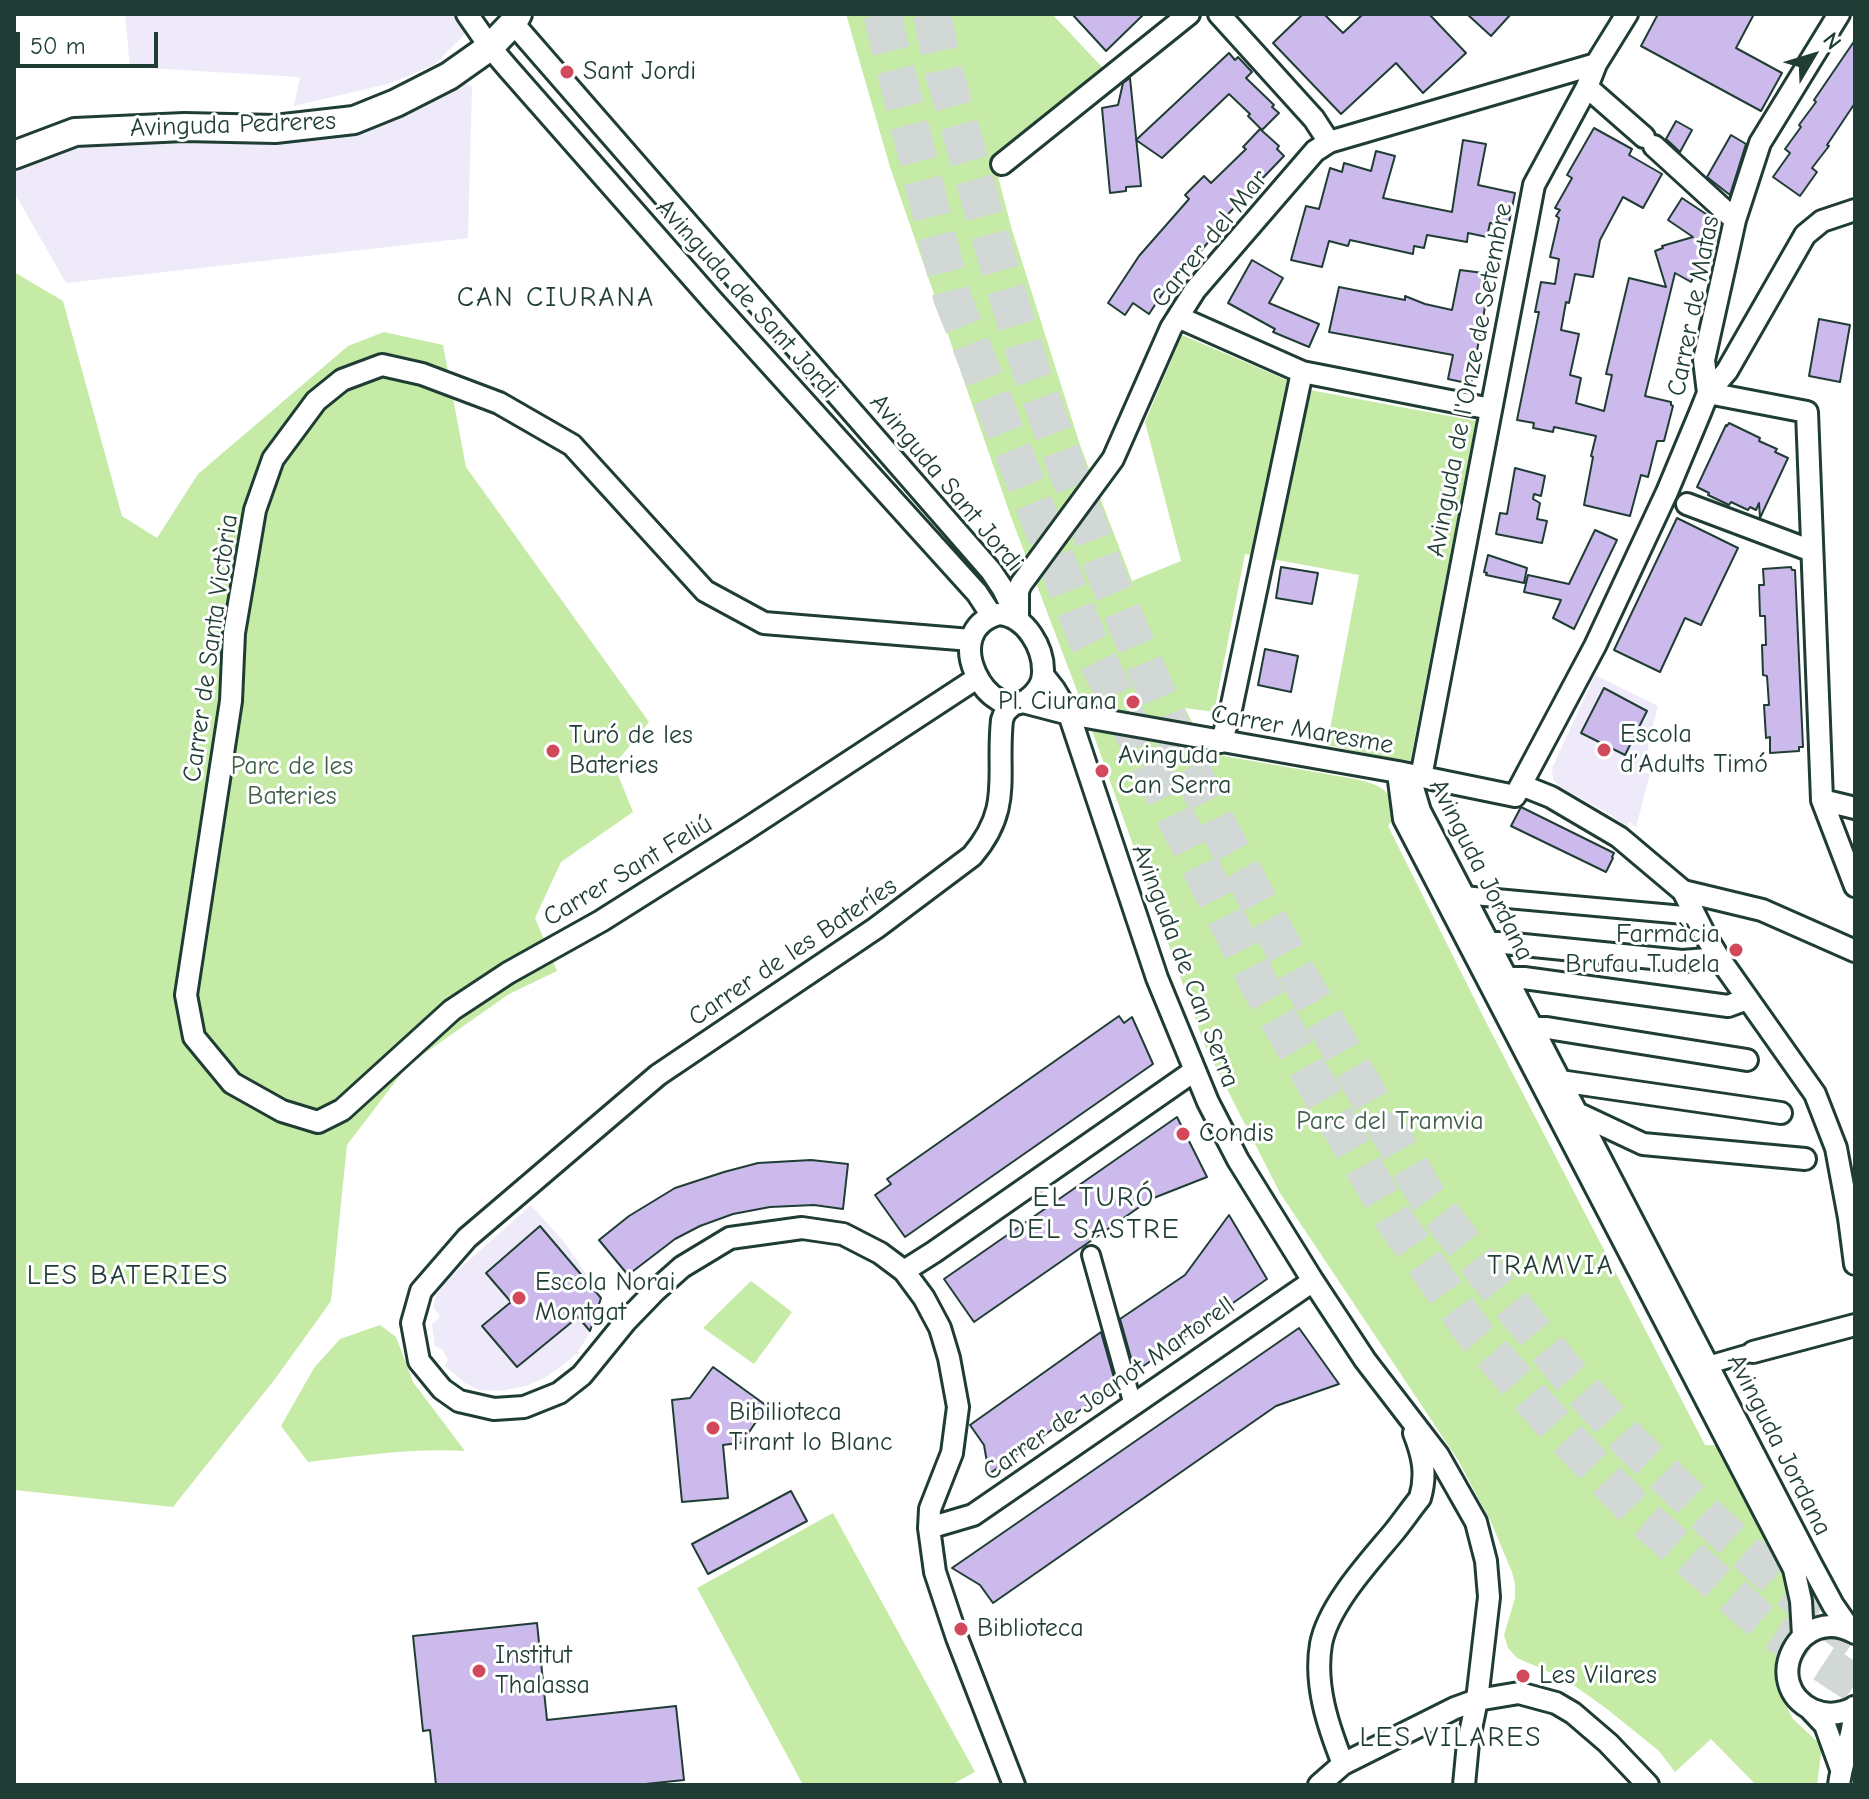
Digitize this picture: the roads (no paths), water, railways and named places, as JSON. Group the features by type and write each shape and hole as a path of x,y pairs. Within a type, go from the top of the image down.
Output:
{"street":[{"name":"Avinguda de Sant Jordi","path":"467,14 490,47 712,300 977,593 992,616"},
{"path":"1002,164 1189,14"},
{"path":"1219,14 1314,119 1329,142"},
{"name":"Avinguda de l'Onze de Setembre","path":"1421,777 1534,185 1587,87 1596,64 1627,14"},
{"name":"Carrer de Matas","path":"1521,785 1595,646 1667,492 1708,393 1704,360 1735,220 1760,143 1839,14"},
{"name":"Avinguda Pedreres","path":"14,155 75,132 184,127 275,129 354,120 449,76 490,47 516,18"},
{"name":"Avinguda Sant Jordi","path":"516,18 991,571 1018,620"},
{"name":"Carrer del Mar","path":"1018,620 1018,591 1021,584 1113,459 1178,317 1195,290 1315,151 1329,142 1596,64"},
{"path":"1587,87 1735,220"},
{"path":"1855,210 1822,221 1805,235 1727,371 1708,393 1807,412 1822,800 1855,886"},
{"path":"1178,317 1302,372 1491,409"},
{"name":"Carrer de Santa Victòria","path":"318,1122 282,1111 232,1083 194,1037 186,995 231,701 234,633 255,510 273,459 316,401 342,380 382,365 422,374 499,403 572,445 705,591 764,623 971,640"},
{"path":"1221,742 1302,372"},
{"path":"1687,504 1812,551"},
{"path":"1043,675 1035,693 1018,704 992,695 977,678 970,655 974,632 992,616 1008,615 1018,620 1031,634 1041,657 1043,675 1069,714"},
{"name":"Carrer Sant Feliú","path":"318,1122 342,1110 452,1010 508,973 627,905 977,678"},
{"name":"Carrer Maresme","path":"1018,704 1515,796 1521,785"},
{"name":"Carrer de les Bateríes","path":"904,1271 880,1253 843,1234 802,1228 730,1238 682,1267 655,1291 582,1375 559,1393 524,1407 494,1409 459,1401 442,1389 419,1361 412,1323 421,1291 467,1238 658,1075 876,928 972,856 984,842 999,806 1002,720 1005,712 1018,704"},
{"name":"Avinguda de Can Serra","path":"1069,714 1140,930 1194,1071 1238,1160 1365,1360 1438,1455 1476,1522 1489,1597 1464,1785"},
{"name":"Avinguda Jordana","path":"1398,772 1414,791 1420,811 1463,895 1811,1564 1833,1605 1853,1632"},
{"name":"Avinguda Jordana","path":"1398,772 1404,819 1794,1569 1801,1601 1803,1636"},
{"path":"1521,785 1551,797 1619,837 1683,891 1719,958 1815,1094 1836,1148 1855,1264"},
{"path":"1822,800 1855,808"},
{"path":"1683,891 1762,910 1855,951"},
{"path":"1463,895 1695,916"},
{"path":"1489,943 1682,961 1719,958"},
{"path":"1506,978 1728,1006 1747,999"},
{"path":"1533,1028 1747,1060"},
{"path":"1014,1785 952,1627 935,1572 929,1528 930,1509 952,1453 958,1407 940,1328 924,1298 904,1271 1194,1071"},
{"path":"1560,1081 1781,1113"},
{"path":"1577,1113 1643,1144 1805,1159"},
{"path":"1091,1255 1133,1405"},
{"name":"Carrer de Joanot Martorell","path":"929,1528 973,1515 1313,1281"},
{"path":"1708,1365 1855,1325"},
{"path":"1343,1764 1322,1698 1319,1666 1321,1644 1334,1611 1420,1498 1425,1467 1406,1414"},
{"path":"1420,1498 1443,1491 1465,1503"},
{"path":"1840,1777 1825,1725 1794,1693 1787,1674 1790,1653 1803,1636 1826,1626 1853,1632"},
{"path":"1319,1785 1343,1764 1455,1708 1477,1700 1519,1693 1556,1703 1573,1713 1608,1743 1648,1785"},
{"path":"1809,1708 1831,1714 1854,1707 1854,1724 1840,1777"}],"tunnel":[{"path":"882,14 952,297 1089,643 1261,988 1393,1218 1475,1334 1558,1429 1640,1515 1768,1627 1855,1684"},
{"path":"932,14 944,72 1033,377 1107,576 1174,734 1221,832 1298,975 1428,1198 1568,1374 1623,1435 1710,1519 1782,1585 1855,1640"}],"place":[{"name":"Sant Jordi","path":"567,72"},
{"name":"Pl. Ciurana","path":"1133,702"},
{"name":"Escola d’Adults Timó","path":"1604,750"},
{"name":"Turó de les Bateries","path":"553,751"},
{"name":"Avinguda Can Serra","path":"1102,771"},
{"name":"Farmàcia Brufau Tudela","path":"1736,950"},
{"name":"Condis","path":"1183,1134"},
{"name":"Escola Norai Montgat","path":"519,1298"},
{"name":"Bibilioteca Tirant lo Blanc","path":"713,1428"},
{"name":"Biblioteca","path":"961,1629"},
{"name":"Institut Thalassa","path":"479,1671"},
{"name":"Les Vilares","path":"1523,1676"}],"district":[{"name":"CAN CIURANA","path":"556,298"},
{"name":"EL TURÓ DEL SASTRE","path":"1094,1214"},
{"name":"TRAMVIA","path":"1551,1266"},
{"name":"LES BATERIES","path":"128,1276"},
{"name":"LES VILARES","path":"1451,1738"}],"park label":[{"name":"Parc de les Bateries","path":"292,782"},
{"name":"Parc del Tramvia","path":"1390,1122"}]}
